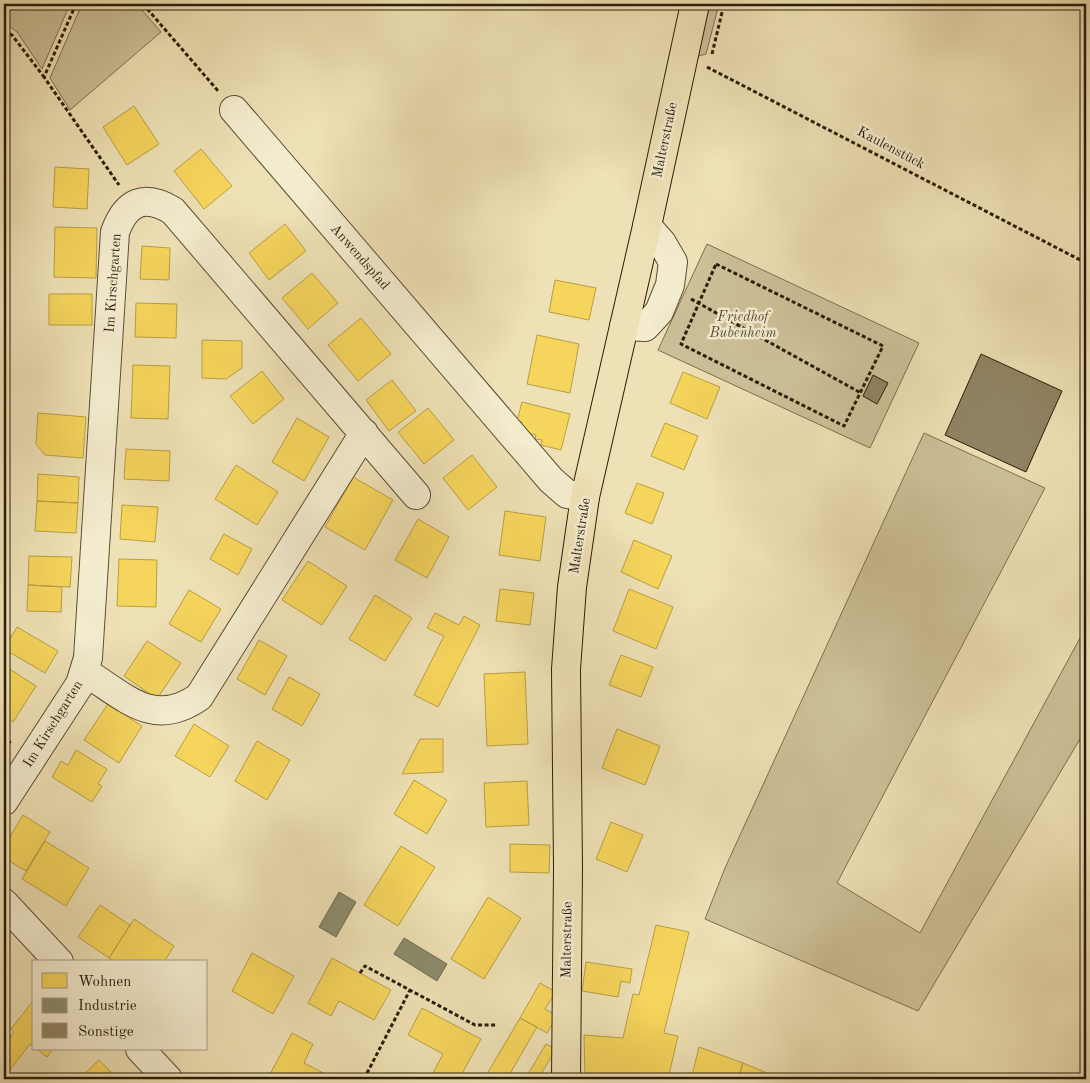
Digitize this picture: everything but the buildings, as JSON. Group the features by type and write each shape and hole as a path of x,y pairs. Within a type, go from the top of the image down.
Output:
{"main road":[{"name":"Malterstraße","path":"566,1079 568,868 566,669 572,587 585,497 647,226 694,4"}],"street":[{"name":"Anwendspfad","path":"234,110 551,480 567,494 585,497"},
{"path":"133,205 153,202 173,211 416,495"},
{"name":"Im Kirschgarten","path":"4,801 76,690 85,672 90,643 115,232 125,211 133,205"},
{"path":"624,326 644,327 659,312 670,285 673,262 662,243 647,226"},
{"name":"Im Kirschgarten","path":"85,672 145,709 158,712 172,711 187,705 199,697 364,433"},
{"path":"4,903 57,960"},
{"path":"141,1050 168,1079"}],"path":[{"path":"44,77 76,4"},
{"path":"143,4 234,110"},
{"path":"4,32 12,35 44,77 133,205"},
{"name":"Kaulenstück","path":"682,59 707,66 812,119 1086,263"},
{"path":"716,264 883,346 844,426 681,344 700,304 716,264"},
{"path":"670,285 700,304 861,394"},
{"path":"360,973 365,966 476,1025 497,1025"},
{"path":"364,1079 410,990"}],"green space":[{"path":"4,4 70,4 42,69 17,32 4,22"},
{"path":"82,4 137,4 161,32 70,110 50,78"},
{"path":"706,4 719,4 706,54 695,57"},
{"name":"Friedhof Bubenheim","path":"707,244 919,343 870,448 658,350"},
{"path":"924,433 1045,488 837,883 920,933 1086,627 1086,729 918,1011 705,919 725,868"}]}
